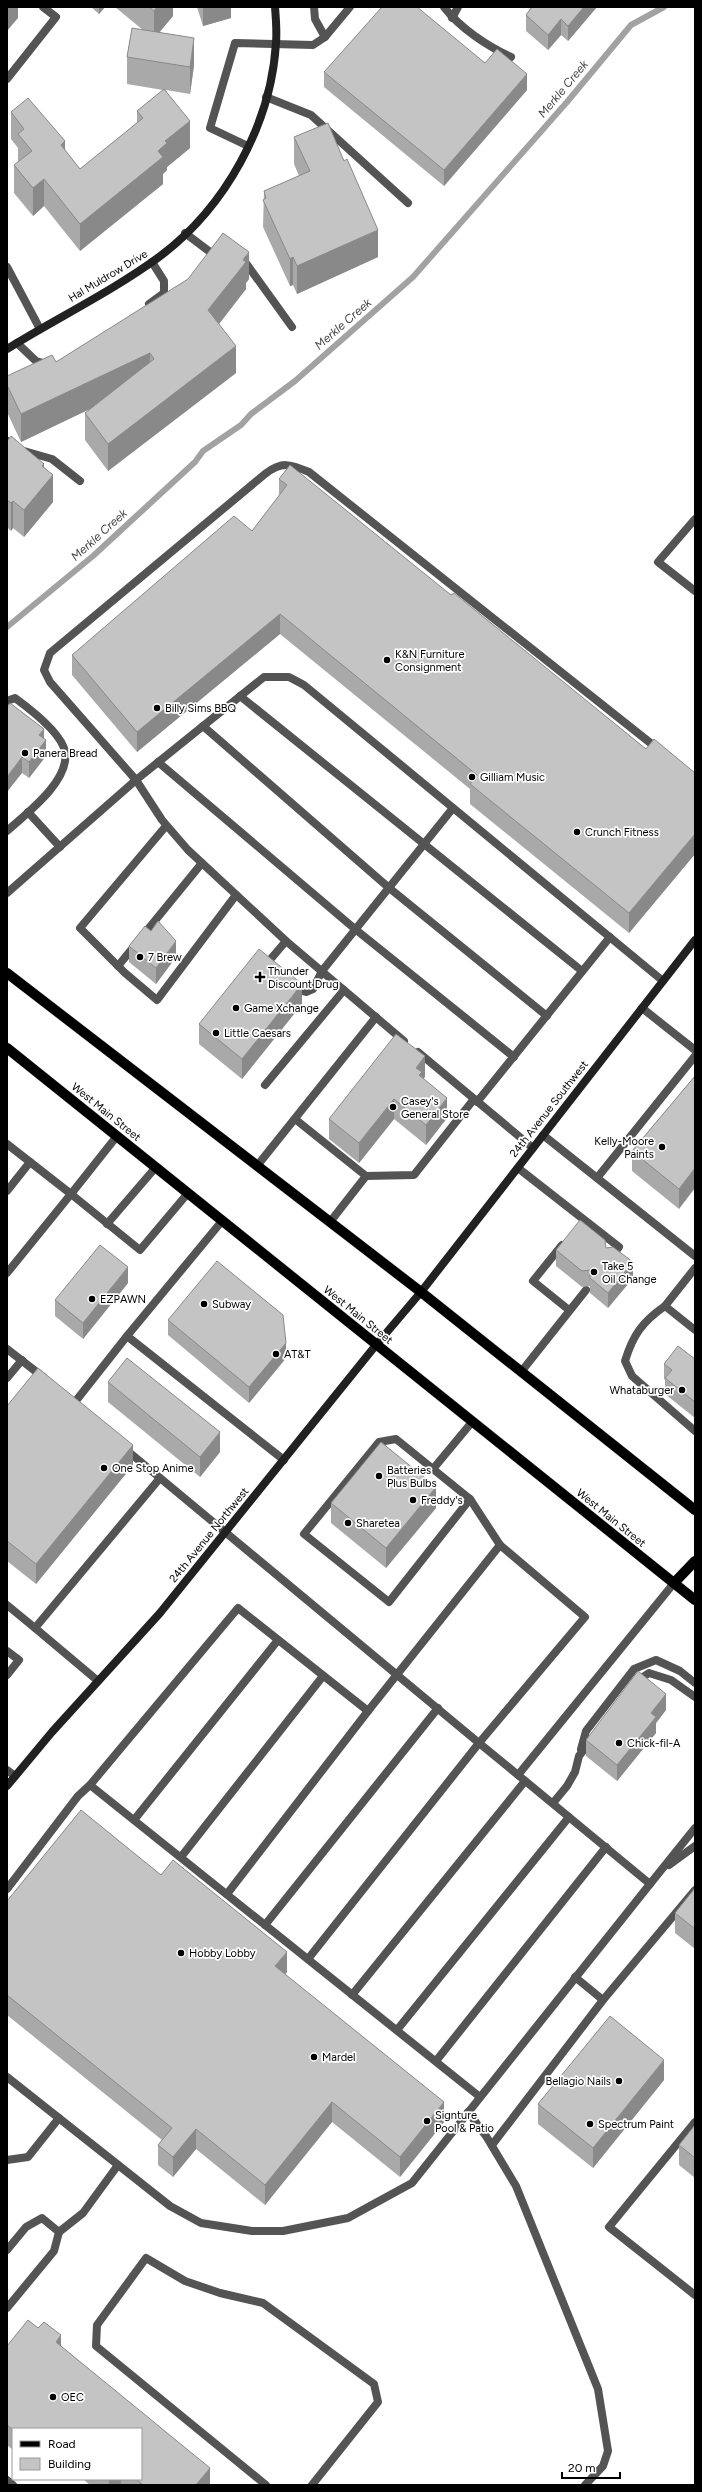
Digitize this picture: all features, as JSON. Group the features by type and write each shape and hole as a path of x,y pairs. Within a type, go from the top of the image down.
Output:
{"main road":[{"name":"Hal Muldrow Drive","path":"7,349 107,291 152,262 185,233 222,192 248,146 266,97 276,43 275,7"},
{"name":"24th Avenue Southwest","path":"421,1292 695,940"},
{"path":"7,973 421,1292 695,1510"},
{"name":"West Main Street","path":"7,1048 695,1600"},
{"name":"24th Avenue Northwest","path":"7,1786 98,1681 160,1613 376,1345 421,1292"},
{"path":"674,1583 695,1561"}],"street":[{"path":"7,79 56,18 44,7"},
{"path":"314,7 315,19 325,37"},
{"path":"248,146 210,128 236,43 313,45 325,37 350,7"},
{"path":"444,7 452,18 495,50 511,57"},
{"path":"452,18 458,7"},
{"path":"266,97 311,115 408,203"},
{"path":"185,233 214,255 226,247"},
{"path":"236,250 292,327"},
{"path":"141,310 164,293 164,281 152,262"},
{"path":"7,268 40,329"},
{"path":"17,343 36,361 49,365 56,361"},
{"path":"7,442 10,447 52,459 80,481"},
{"path":"533,1148 286,941 202,864 166,826 136,780 50,682 44,670 50,652 277,465 294,465 309,472 664,754"},
{"path":"695,519 658,562 695,591"},
{"path":"7,893 136,780 264,677 289,677 304,685 663,981"},
{"path":"240,696 582,971"},
{"path":"7,701 15,698 31,710 56,735 65,751 64,769 44,798 7,831"},
{"path":"203,726 388,886 547,1016"},
{"path":"158,762 355,929 514,1057"},
{"path":"287,984 292,988 306,992 313,989 322,971 388,886 453,808"},
{"path":"28,812 60,847"},
{"path":"166,826 80,928 118,966 157,1000 236,895"},
{"path":"118,966 202,864"},
{"path":"295,1119 366,1176 414,1175 514,1057 610,937"},
{"path":"277,975 269,961 286,941"},
{"path":"265,1085 344,990"},
{"path":"642,1008 695,1050"},
{"path":"257,1166 376,1017"},
{"path":"597,1178 695,1056"},
{"path":"543,1135 695,1256"},
{"path":"7,1273 117,1136"},
{"path":"7,1144 140,1250 188,1193"},
{"path":"7,1191 30,1162"},
{"path":"107,1224 156,1167"},
{"path":"518,1168 581,1220 619,1247 609,1259"},
{"path":"330,1222 366,1176"},
{"path":"89,1418 72,1399 127,1336 222,1221"},
{"path":"569,1235 533,1281 569,1310"},
{"path":"695,1268 665,1306 648,1318 632,1340 625,1361 632,1376 695,1431"},
{"path":"521,1372 586,1290"},
{"path":"665,1306 695,1330"},
{"path":"127,1336 284,1460"},
{"path":"7,1349 52,1383"},
{"path":"7,1378 22,1360"},
{"path":"433,1469 472,1422"},
{"path":"308,1959 479,1743 585,1617 500,1545 470,1499 396,1440 379,1442 304,1534 389,1602 470,1499"},
{"path":"118,1443 650,1884"},
{"path":"35,1628 160,1478"},
{"path":"227,1894 368,1711 500,1545"},
{"path":"518,1775 674,1583"},
{"path":"7,1605 98,1681"},
{"path":"7,1888 78,1796 90,1785 238,1608 368,1711"},
{"path":"134,1820 278,1640"},
{"path":"7,1651 19,1660 7,1675"},
{"path":"553,1803 575,1772 586,1731 634,1669 656,1660 680,1671 695,1683"},
{"path":"579,1756 635,1682 649,1673 671,1680 695,1697"},
{"path":"181,1857 323,1676"},
{"path":"265,1925 438,1708"},
{"path":"7,1770 15,1776"},
{"path":"352,1995 525,1781"},
{"path":"90,1785 480,2097"},
{"path":"397,2030 569,1817"},
{"path":"7,2077 170,2206 201,2223 252,2231 297,2230 348,2218 406,2187 468,2112 695,1828"},
{"path":"660,1871 695,1846"},
{"path":"436,2062 606,1847"},
{"path":"492,2145 603,2000 695,1890"},
{"path":"575,1977 603,2000"},
{"path":"468,2112 492,2145 519,2193 598,2389 608,2451 603,2466 585,2485"},
{"path":"7,2160 28,2157 59,2118"},
{"path":"695,2122 609,2227 695,2295"},
{"path":"7,2308 54,2251 59,2232 83,2213 118,2165"},
{"path":"7,2250 26,2227 42,2218 59,2232"},
{"path":"266,2485 96,2346 97,2325 146,2258 184,2281 220,2293 263,2303 374,2384 378,2402 312,2485"},
{"path":"7,2480 13,2485"}],"building":[{"path":"149,7 157,7 154,11"},
{"path":"382,7 417,7 485,63 497,49 527,74 444,170 324,72"},
{"path":"532,7 584,7 568,26 561,19 548,35 526,15"},
{"path":"132,28 194,38 190,67 127,57"},
{"path":"164,89 190,121 165,141 167,143 158,151 163,157 80,224 44,179 33,188 14,165 32,151 18,134 24,129 11,112 28,98 65,141 61,145 80,169 143,118 137,111"},
{"path":"328,123 344,161 347,159 378,230 297,266 293,257 290,259 263,200 266,198 264,191 310,171 294,137"},
{"path":"223,233 249,252 243,260 246,262 208,310 236,346 108,444 85,413 154,359 150,353 21,414 7,385 7,376 52,355 56,362 188,279"},
{"path":"11,436 44,464 42,466 53,475 24,510 13,501 11,503 7,500 7,441"},
{"path":"290,465 451,595 454,593 646,749 654,739 695,773 695,834 629,913 470,784 477,775 280,614 137,732 72,655 234,516 252,531 287,485 279,479"},
{"name":"Panera Bread","path":"10,703 44,729 39,735 46,740 29,762 22,757 7,777 7,707"},
{"path":"158,921 176,941 156,968 129,946 145,926 151,931"},
{"path":"259,949 302,984 242,1059 199,1024"},
{"path":"396,1034 425,1056 416,1068 422,1072 419,1075 447,1098 426,1125 394,1099 359,1143 329,1119"},
{"path":"695,1076 695,1168 679,1189 632,1151"},
{"path":"580,1220 605,1240 606,1248 613,1247 633,1262 608,1293 590,1278 590,1270 582,1271 556,1250"},
{"path":"100,1245 128,1267 83,1323 55,1300"},
{"path":"217,1261 283,1315 286,1343 249,1387 168,1320"},
{"path":"678,1346 695,1359 695,1402 665,1378 672,1370 664,1364"},
{"path":"127,1358 220,1432 200,1457 108,1382"},
{"path":"38,1368 133,1445 36,1564 7,1541 7,1406"},
{"path":"381,1442 436,1487 386,1548 331,1503"},
{"name":"Chick-fil-A","path":"638,1671 666,1694 651,1713 656,1717 617,1765 586,1740"},
{"path":"81,1810 161,1875 173,1860 287,1952 275,1966 444,2102 400,2157 332,2102 265,2185 196,2129 173,2157 158,2145 172,2128 7,1995 7,1901"},
{"path":"695,1888 695,1929 675,1913"},
{"path":"610,2016 664,2060 593,2148 538,2104"},
{"path":"695,2125 695,2158 679,2145"},
{"path":"28,2320 38,2328 44,2322 61,2335 56,2342 210,2468 196,2485 143,2485 137,2480 142,2480 142,2428 12,2429 7,2425 7,2346"}],"waterway":[{"name":"Merkle Creek","path":"7,627 93,556 195,462 203,451 241,425 251,414 295,381 413,277 567,102 631,25 664,7"}],"place":[{"name":"K&N Furniture Consignment","path":"387,660"},
{"name":"Billy Sims BBQ","path":"157,708"},
{"name":"Panera Bread","path":"25,753"},
{"name":"Gilliam Music","path":"472,777"},
{"name":"Crunch Fitness","path":"577,832"},
{"name":"7 Brew","path":"140,957"},
{"name":"Thunder Discount Drug","path":"260,977"},
{"name":"Game Xchange","path":"236,1008"},
{"name":"Little Caesars","path":"216,1033"},
{"name":"Casey's General Store","path":"393,1107"},
{"name":"Kelly-Moore Paints","path":"662,1147"},
{"name":"Take 5 Oil Change","path":"594,1272"},
{"name":"EZPAWN","path":"92,1299"},
{"name":"Subway","path":"204,1304"},
{"name":"AT&T","path":"276,1354"},
{"name":"Whataburger","path":"682,1390"},
{"name":"One Stop Anime","path":"104,1468"},
{"name":"Batteries Plus Bulbs","path":"379,1476"},
{"name":"Freddy's","path":"413,1500"},
{"name":"Sharetea","path":"348,1523"},
{"name":"Chick-fil-A","path":"619,1743"},
{"name":"Hobby Lobby","path":"181,1953"},
{"name":"Mardel","path":"314,2057"},
{"name":"Bellagio Nails","path":"619,2081"},
{"name":"Signture Pool & Patio","path":"427,2121"},
{"name":"Spectrum Paint","path":"590,2124"},
{"name":"OEC","path":"53,2397"}]}
